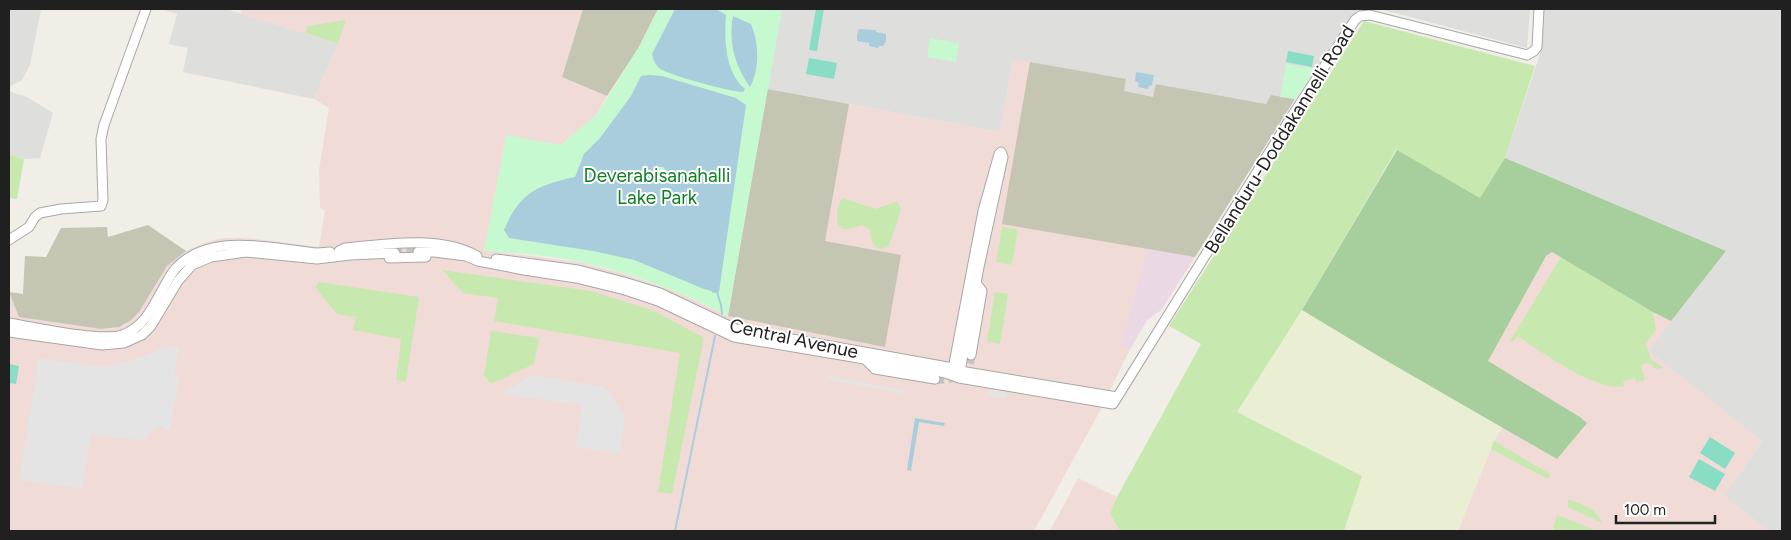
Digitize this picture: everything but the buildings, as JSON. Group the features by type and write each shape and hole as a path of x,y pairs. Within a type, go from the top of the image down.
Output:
{"street":[{"path":"9,240 30,226 35,217 40,213 61,209 100,206 103,200 102,139 104,125 146,9"},
{"name":"Bellanduru-Doddakannelli Road","path":"1115,400 1352,22 1360,16 1370,15 1528,55 1537,47 1539,9"},
{"path":"1001,152 1003,157 974,272 976,283 956,373 986,202 998,156 1001,152"},
{"path":"9,332 102,346 124,344 142,335 151,326 178,280 192,265 201,260 227,253 246,252 317,260 336,254 345,248 418,243 461,248 478,259"},
{"path":"9,323 98,337 121,335 141,323 153,308 175,269 198,253 226,246 245,245 336,254 394,251"},
{"name":"Central Avenue","path":"418,250 451,251 478,259 576,278 625,290 658,301 734,337 1115,400"},
{"path":"336,254 344,261 433,256 478,259"},
{"name":"Central Avenue","path":"478,259 578,270 660,293 725,326 736,329 956,373"},
{"path":"971,355 982,291 976,283"},
{"path":"865,359 875,369 935,379"}],"shaded area":[{"path":"9,9 41,9 30,65 22,80 9,87"},
{"path":"161,9 226,9 338,44 314,99 183,72 188,48 169,44 177,14"},
{"path":"242,9 583,9 562,77 607,96 597,114 561,145 484,250 579,262 625,274 677,292 728,316 767,89 1000,132 1013,59 1126,79 1124,91 1153,97 1156,84 1266,104 1271,95 1295,99 1161,310 1147,320 1034,531 9,531 9,293 20,317 101,329 113,328 125,325 139,312 167,266 173,260 186,251 204,243 222,238 248,238 319,247 325,210 320,208 319,170 329,108 314,99 338,44 240,14"},
{"path":"583,9 658,9 639,47 607,96 562,77"},
{"path":"782,9 1358,9 1295,99 1271,95 1267,104 1156,84 1153,97 1123,91 1125,79 1013,60 1000,132 767,89"},
{"path":"1378,9 1530,9 1527,48 1403,15"},
{"path":"1543,9 1782,9 1782,531 1769,531 1724,496 1762,441 1648,351 1726,251 1505,158 1540,54"},
{"path":"1030,62 1126,79 1124,91 1153,97 1156,84 1266,104 1271,95 1295,99 1195,257 1002,224"},
{"path":"767,89 849,104 825,241 901,255 885,347 728,316"},
{"path":"9,91 27,97 53,113 40,158 24,159 9,154"},
{"path":"1505,158 1726,251 1649,351 1762,441 1724,496 1769,531 1458,531 1494,441 1502,427 1403,318"},
{"path":"148,225 186,251 167,266 139,312 130,321 119,327 101,329 19,317 9,292 23,294 25,256 46,257 61,228 107,227 108,237"},
{"path":"1148,249 1195,257 1161,310 1147,320 1130,349 1121,346"},
{"path":"1302,310 1503,427 1494,441 1458,531 1344,531 1361,476 1237,412"},
{"path":"166,347 179,347 174,376 179,377 170,430 164,431 161,426 147,435 145,441 91,434 82,489 19,480 39,358 102,367 128,362"},
{"path":"532,375 604,387 625,415 620,454 576,447 582,405 500,394"},
{"path":"828,376 908,391 907,394 828,380"},
{"path":"990,390 1007,393 1006,399 988,396"},
{"path":"1078,478 1117,497 1110,513 1120,531 1050,531"}],"green space":[{"name":"Deverabisanahalli Lake Park","path":"658,9 782,9 728,316 656,284 599,266 544,256 484,251 506,135 561,145 597,114 639,47"},
{"path":"816,9 824,9 817,51 809,50"},
{"path":"346,20 338,44 305,33 308,26"},
{"path":"1364,21 1535,66 1505,158 1480,198 1396,150 1302,310 1237,412 1362,476 1344,531 1120,531 1110,513 1201,344 1169,326"},
{"path":"930,38 959,43 956,62 927,57"},
{"path":"1288,51 1314,56 1312,67 1286,62"},
{"path":"809,58 837,63 834,79 806,74"},
{"path":"1286,64 1317,69 1295,99 1280,97"},
{"path":"1397,150 1480,198 1505,158 1726,251 1671,321 1552,252 1546,256 1488,361 1587,423 1557,459 1302,310"},
{"path":"9,154 24,159 17,199 9,198"},
{"path":"842,198 876,209 895,202 899,204 901,210 889,246 877,248 872,242 870,230 862,225 848,229 841,228 837,221 837,214"},
{"path":"1002,227 1018,230 1012,265 996,262"},
{"path":"1561,257 1653,312 1656,330 1646,344 1651,359 1663,368 1655,369 1651,364 1646,363 1641,365 1645,380 1636,382 1635,378 1623,381 1624,386 1613,386 1599,383 1569,369 1517,336 1513,342 1510,341"},
{"path":"442,270 591,291 655,311 704,338 672,494 658,492 680,353 494,321 498,298 463,293"},
{"path":"319,282 419,297 406,382 396,380 401,339 353,330 356,317 337,314 315,287"},
{"path":"995,292 1008,294 1000,344 987,341"},
{"path":"491,331 539,338 534,364 491,384 484,376"},
{"path":"9,364 19,366 16,384 9,383"},
{"path":"1710,437 1735,453 1725,469 1700,453"},
{"path":"1494,441 1550,474 1548,479 1491,449"},
{"path":"1699,459 1725,474 1715,491 1689,477"},
{"path":"1568,499 1592,510 1602,523 1568,507"},
{"path":"1557,515 1597,531 1559,531 1553,529"}],"water":[{"path":"675,9 716,9 726,15 727,55 733,74 745,89 743,92 686,79 659,68 654,62 652,54"},
{"path":"733,16 751,24 756,40 756,72 750,87 740,71 734,53 731,35"},
{"path":"859,29 876,30 876,32 886,34 886,41 883,46 878,48 869,46 869,43 857,41"},
{"path":"1136,72 1154,75 1152,85 1148,89 1138,87 1139,83 1135,81"},
{"path":"641,76 662,76 736,98 746,105 719,292 713,293 634,260 593,251 509,238 504,230 517,207 532,192 551,183 575,177 584,154 600,138 631,96","holes":["657,167 663,167 667,171 667,179 663,183 655,182 652,172"]},
{"path":"915,418 945,423 944,426 919,422 911,471 907,470"}],"waterway":[{"path":"717,292 722,314"},
{"path":"675,531 715,336"}],"tunnel":[{"path":"393,249 418,248"},
{"path":"935,379 948,379 959,375 967,367 971,355"}]}
